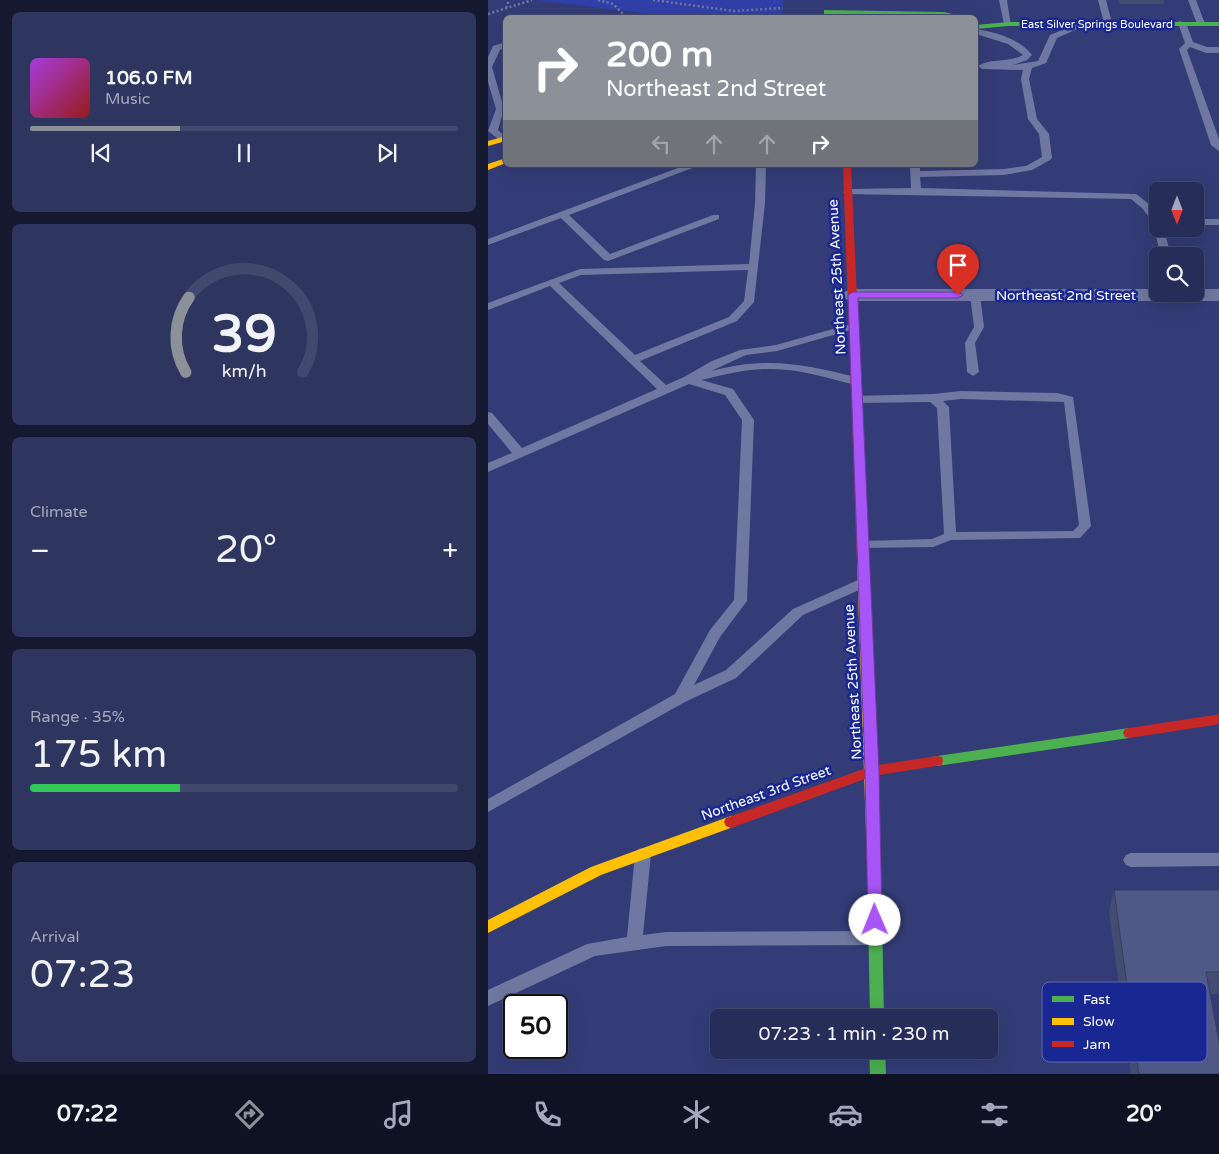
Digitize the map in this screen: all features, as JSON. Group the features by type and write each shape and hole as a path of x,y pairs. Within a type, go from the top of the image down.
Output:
{"main road":[{"path":"827,0 827,15 950,15"},
{"path":"978,19 1008,24"},
{"name":"East Silver Springs Boulevard","path":"978,27 1008,24 1220,24"},
{"path":"488,144 503,138"},
{"path":"488,166 503,161"},
{"name":"Northeast 25th Avenue","path":"846,167 872,771 877,1009"},
{"name":"Northeast 3rd Street","path":"488,927 596,871 872,771 1220,719"},
{"path":"878,1059 878,1074"}],"street":[{"name":"Northeast 2nd Street","path":"853,295 1149,294"},
{"name":"Northeast 2nd Street","path":"1204,295 1220,295"}],"lane":[{"path":"1003,0 1008,24"},
{"path":"1102,0 1108,23"},
{"path":"1192,0 1201,24"},
{"path":"1182,23 1189,44"},
{"path":"979,66 1028,67 1042,63 1053,37 1081,24"},
{"path":"978,33 1016,45 1024,50 1028,56 1024,60 979,66"},
{"path":"1189,44 1206,50 1220,50"},
{"path":"1189,44 1183,49 1216,145 1220,149"},
{"path":"503,45 496,48 488,67 500,109 493,131 503,137"},
{"path":"916,191 915,169 1004,172 1029,168 1047,158 1044,134 1032,118 1025,79 1028,67"},
{"path":"488,242 690,167"},
{"path":"633,360 733,319 749,302 760,203 760,167"},
{"path":"848,192 916,191 1133,196 1149,210"},
{"path":"563,215 608,258"},
{"path":"603,272 608,258 716,217"},
{"path":"1204,222 1220,222"},
{"path":"488,307 580,272 754,267"},
{"path":"552,282 664,390"},
{"path":"972,372 970,343 979,327 975,295"},
{"path":"488,468 688,380 716,363 744,352 778,348 854,326"},
{"path":"688,380 737,368 768,365 801,368 856,381"},
{"path":"680,698 715,634 740,601 748,420 729,392 688,380"},
{"path":"857,399 933,398 961,395 1057,397 1069,400 1085,526 1076,534 950,536 933,543 862,545"},
{"path":"933,398 943,407 950,536"},
{"path":"488,416 520,454"},
{"path":"488,806 680,698 731,674 798,612 863,583"},
{"path":"634,942 643,854"},
{"path":"1131,860 1220,859"},
{"path":"488,998 594,949 634,942 666,939 875,938"}],"path":[{"path":"506,8 509,0"},
{"path":"488,14 532,0"},
{"path":"598,0 613,4 624,15"},
{"path":"653,0 728,11 761,12 783,8"}],"shaded area":[{"path":"535,0 783,0 782,15 657,15"}],"building":[{"path":"1114,890 1220,890 1220,972 1206,972 1220,1047 1220,1074 1139,1074 1137,1062 1207,1062 1207,982 1126,982"}],"traffic: fast":[{"path":"827,12 950,15"},
{"path":"978,27 1008,24 1220,24"},
{"path":"937,761 1129,733"},
{"path":"874,862 877,1009"},
{"path":"877,1059 878,1074"}],"traffic: slow":[{"path":"488,144 503,139"},
{"path":"488,167 503,161"},
{"path":"863,563 874,862"},
{"path":"488,927 596,871 731,822"}],"traffic: jam":[{"path":"847,167 863,563"},
{"path":"1129,733 1220,719"},
{"path":"731,822 872,771 937,761"}],"route":[{"path":"875,920 872,771 853,295 958,295"}]}
